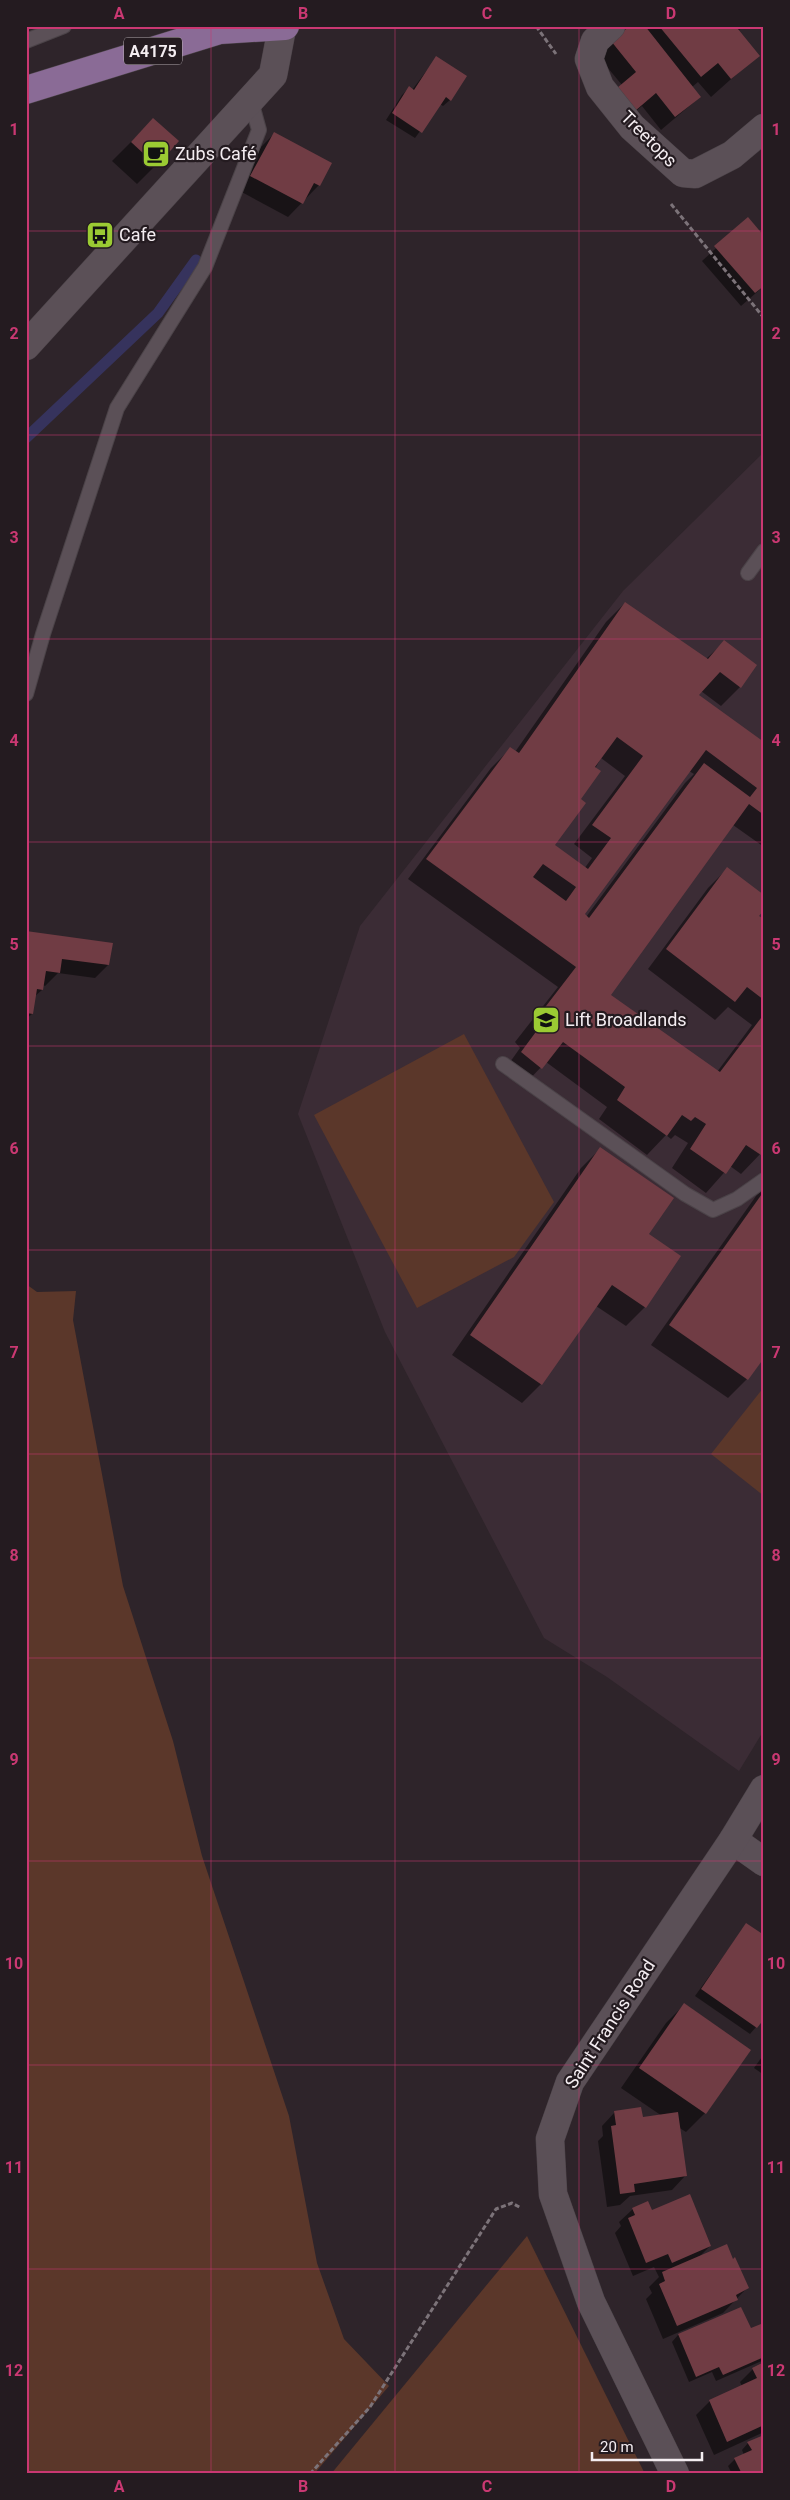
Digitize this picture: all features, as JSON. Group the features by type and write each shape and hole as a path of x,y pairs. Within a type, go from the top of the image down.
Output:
{"main road":[{"name":"A4175","path":"26,90 220,30 284,27"}],"street":[{"name":"Treetops","path":"611,26 595,41 589,59 600,87 632,127 683,173 696,174 732,155 764,128"},
{"path":"26,346 118,242 251,101 273,75 284,27"},
{"name":"Saint Francis Road","path":"675,2474 591,2302 553,2194 550,2139 570,2082 733,1840 764,1789"},
{"path":"733,1840 764,1862"}],"lane":[{"path":"26,41 64,26"},
{"path":"26,694 43,634 118,408 205,267 260,130 251,101"},
{"path":"748,573 764,551"},
{"path":"503,1064 685,1194 713,1210 737,1199 764,1180"}],"path":[{"path":"310,2474 370,2407 496,2209 512,2204 529,2211 553,2194"}],"shaded area":[{"name":"Lift Broadlands","path":"764,452 764,1730 739,1771 607,1677 544,1638 385,1332 298,1114 360,926 623,591"},
{"path":"464,1034 554,1202 514,1257 417,1308 314,1115"},
{"path":"26,1284 37,1292 76,1291 73,1320 123,1586 173,1741 202,1856 289,2116 317,2263 344,2339 389,2386 314,2474 26,2474"},
{"path":"764,1387 764,1496 711,1454"},
{"path":"527,2236 645,2474 331,2474"}],"building":[{"path":"630,26 645,26 701,97 675,117 656,93 635,111 617,88 636,72 611,41"},
{"path":"659,26 742,26 738,29 760,56 731,79 718,63 701,77"},
{"path":"436,56 467,76 451,101 446,97 422,133 392,113 409,86 414,90"},
{"name":"Zubs Café","path":"153,118 179,141 157,166 131,142"},
{"path":"274,132 332,163 320,186 314,183 303,204 250,176"},
{"path":"748,217 764,236 764,286 755,293 714,246"},
{"path":"625,602 708,659 724,640 757,665 741,688 720,672 699,695 764,742 764,815 749,804 611,995 720,1072 764,1014 764,1152 761,1155 746,1145 726,1174 690,1149 706,1124 695,1117 691,1121 682,1115 667,1136 617,1100 625,1087 563,1042 542,1069 521,1052 538,1029 533,1023 576,967 426,859 510,747 519,753","holes":["617,737 643,756 592,825 611,838 588,869 555,845 586,803 581,799 601,771 595,767","706,750 757,788 750,797 704,763 589,918 585,914","543,864 576,887 566,901 533,877"]},
{"path":"727,867 764,895 764,910 759,916 764,919 764,1000 747,987 735,1002 666,949"},
{"path":"26,931 113,943 109,965 62,959 60,973 46,971 43,990 37,989 33,1014 26,1013"},
{"path":"600,1147 674,1198 649,1234 681,1256 646,1308 612,1285 542,1385 470,1335"},
{"path":"764,1191 764,1358 748,1380 669,1325"},
{"path":"746,1923 764,1935 764,2019 757,2028 701,1989"},
{"path":"684,2003 751,2050 706,2114 639,2068"},
{"path":"641,2107 643,2117 678,2112 687,2176 634,2184 635,2192 620,2194 611,2126 616,2125 614,2111"},
{"path":"690,2194 711,2246 672,2263 668,2254 646,2263 628,2218 635,2215 632,2208 648,2201 652,2210"},
{"path":"727,2244 749,2288 736,2295 738,2300 677,2326 659,2284 665,2281 662,2272"},
{"path":"741,2307 751,2328 761,2324 764,2329 764,2357 723,2375 719,2367 696,2377 678,2334"},
{"path":"764,2362 764,2425 727,2442 709,2400 757,2378 752,2368"},
{"path":"764,2435 764,2474 742,2474 734,2458 752,2450 747,2442"}],"waterway":[{"path":"26,438 158,313 196,260"}],"place":[{"name":"Zubs Café","path":"156,154"},
{"name":"Cafe","path":"100,235"},
{"name":"Lift Broadlands","path":"546,1020"}]}
